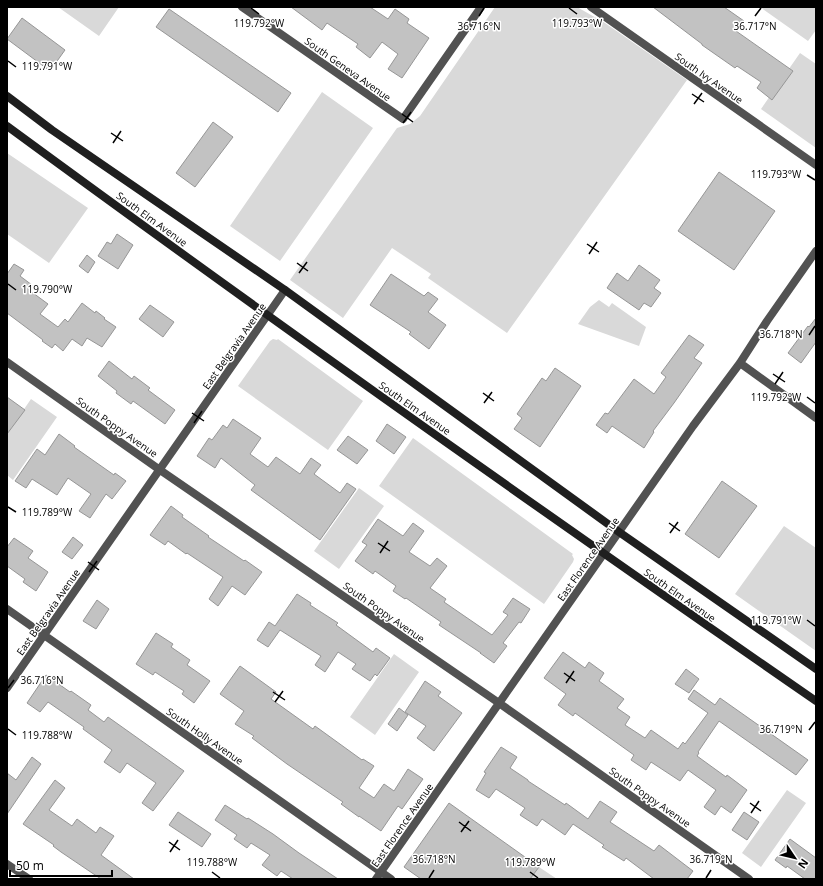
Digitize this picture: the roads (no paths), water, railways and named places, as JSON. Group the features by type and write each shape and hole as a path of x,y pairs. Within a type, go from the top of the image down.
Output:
{"main road":[{"name":"South Elm Avenue","path":"7,96 52,130 285,290 619,532 816,669"},
{"name":"South Elm Avenue","path":"7,126 268,315 604,554 816,701"}],"street":[{"name":"South Geneva Avenue","path":"242,7 403,119 480,7"},
{"name":"South Ivy Avenue","path":"591,7 816,165"},
{"name":"East Florence Avenue","path":"379,875 693,426 740,363 767,321 816,251"},
{"name":"East Belgravia Avenue","path":"7,688 285,290"},
{"name":"South Poppy Avenue","path":"7,362 160,470 499,703 749,879"},
{"path":"740,363 816,418"},
{"name":"South Holly Avenue","path":"7,609 379,875 392,879"},
{"path":"7,864 29,879"}]}
